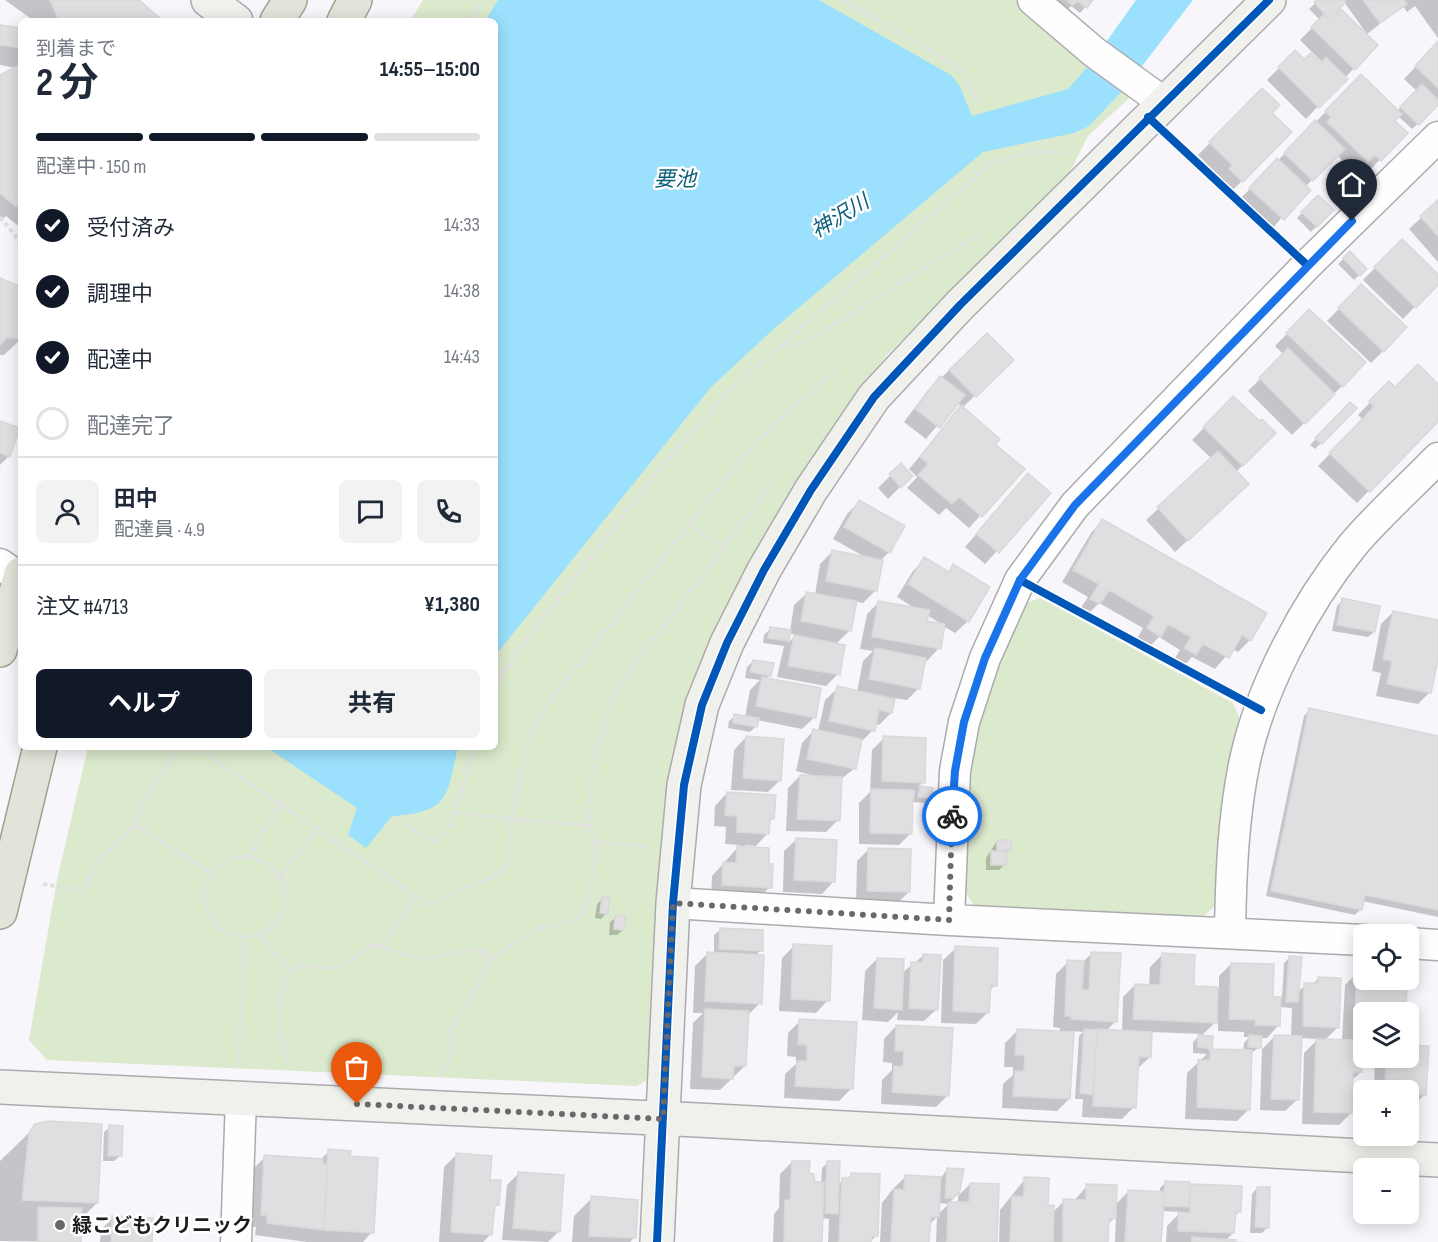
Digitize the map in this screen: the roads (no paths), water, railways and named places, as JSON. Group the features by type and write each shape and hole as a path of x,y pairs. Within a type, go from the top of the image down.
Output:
{"main road":[{"path":"279,18 290,0"},
{"path":"346,18 355,0"},
{"path":"0,650 14,572"},
{"path":"0,912 39,750"}],"street":[{"path":"208,0 232,18"},
{"path":"1032,0 1133,81 1156,110"},
{"path":"657,1242 673,903 684,785 702,705 727,643 764,570 811,490 874,397 960,305 1269,0"},
{"path":"949,920 955,771 964,722 985,658 1020,580 1075,505 1307,265 1435,145"},
{"path":"1230,932 1236,811 1245,759 1261,710 1292,638 1330,574 1353,544 1438,458"},
{"path":"673,903 949,920 1353,939"},
{"path":"1419,944 1438,945"},
{"path":"236,1242 240,1084"},
{"path":"0,1087 240,1084 663,1119 1438,1160"}],"water":[{"name":"要池","path":"498,0 819,0 951,75 959,85 972,116 1068,89 1092,62 1136,0 1193,0 1125,88 1089,126 1074,133 983,152 777,326 711,387 498,652 498,18 487,18"},
{"path":"270,750 457,750 451,779 442,800 425,811 392,816 366,848 348,835 357,808"}],"place":[{"name":"緑こどもクリニック","path":"60,1225"}],"water label":[{"name":"神沢川","path":"840,216"}]}
